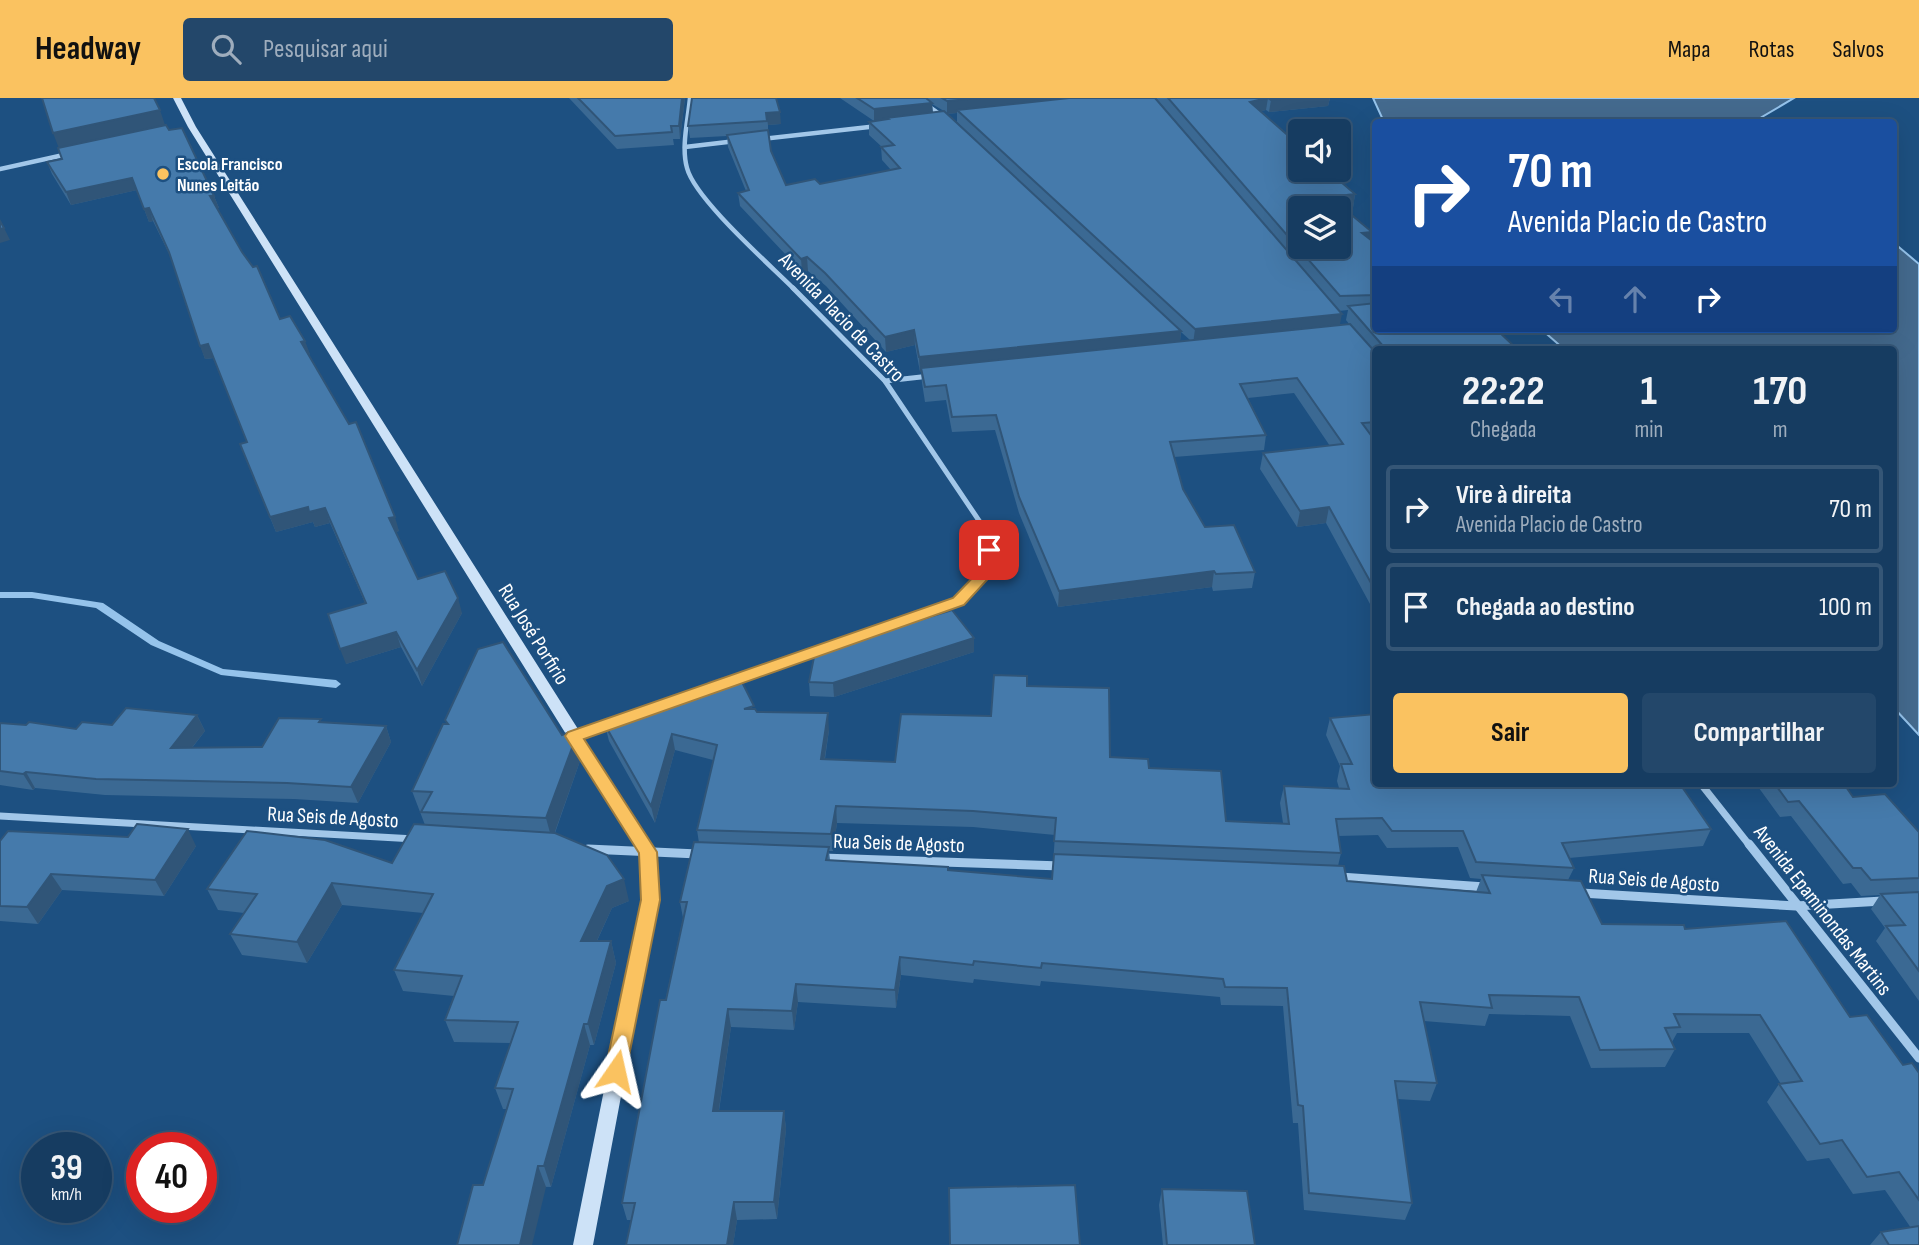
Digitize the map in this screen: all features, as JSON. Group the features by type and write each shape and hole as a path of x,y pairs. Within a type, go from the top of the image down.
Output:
{"street":[{"name":"Rua José Porfirio","path":"177,98 185,128 648,852"},
{"name":"Avenida Placio de Castro","path":"574,736 959,602 990,569 988,531 885,381 701,195 687,169 685,147 690,98"},
{"path":"917,98 946,118 932,120"},
{"path":"753,139 891,125"},
{"path":"685,147 740,141"},
{"path":"0,169 69,154"},
{"path":"885,381 941,375"},
{"name":"Avenida Epaminondas Martins","path":"1703,787 1919,1058"},
{"name":"Rua Seis de Agosto","path":"0,817 427,840"},
{"path":"579,848 703,854"},
{"path":"583,1245 650,900 648,852"},
{"name":"Rua Seis de Agosto","path":"814,858 1076,866"},
{"path":"1325,876 1491,887"},
{"name":"Rua Seis de Agosto","path":"1574,892 1796,906 1892,901"}],"water":[{"path":"1373,98 1794,98 1762,117 1764,119 1383,119"},
{"path":"1897,246 1919,264 1919,735 1897,711 1897,346 1560,346 1546,333 1897,333"}],"building":[{"path":"42,98 154,98 160,110 53,133"},
{"path":"578,98 682,98 679,126 671,126 672,132 615,136"},
{"path":"692,98 776,98 780,112 766,113 767,121 688,126"},
{"path":"857,98 926,98 932,103 874,109"},
{"path":"942,98 980,98 947,101"},
{"path":"1069,98 1155,98 1288,252 1288,259 1294,259 1342,314 1195,329 957,110"},
{"path":"1168,98 1267,98 1250,102 1288,135 1288,182 1341,182 1355,194 1288,196 1288,236"},
{"path":"944,111 1181,331 919,357 914,330 885,337 825,273 807,257 801,259 738,193 749,190 727,135 768,130 771,151 786,185 815,179 820,184 900,168 881,147 894,145 869,122"},
{"path":"166,125 169,130 182,128 214,196 210,196 242,252 253,267 257,266 280,319 290,316 305,341 301,342 349,424 356,422 395,517 389,518 418,579 445,571 458,598 417,670 396,632 340,649 328,614 366,603 325,508 309,512 308,507 270,517 240,444 247,442 208,344 200,346 169,252 149,208 144,209 132,178 66,192 47,162 62,159 58,148"},
{"path":"1351,214 1372,232 1362,233 1372,241 1372,295 1340,296 1308,259 1351,259"},
{"path":"1372,303 1372,333 1500,333 1514,346 1383,346 1348,306"},
{"path":"1350,324 1372,349 1372,422 1362,423 1372,437 1372,585 1329,507 1300,511 1263,453 1343,444 1297,378 1240,384 1266,435 1170,442 1183,489 1205,527 1234,525 1255,572 1216,574 1214,571 1059,591 1019,497 996,415 952,417 946,385 925,387 921,368"},
{"path":"952,610 974,638 833,683 809,682 815,652"},
{"path":"503,642 562,735 570,732 575,740 546,818 421,812 432,792 412,791 443,724 448,724 445,720 478,649"},
{"path":"738,674 754,706 744,709 755,709 757,712 828,713 821,759 895,762 901,714 991,716 994,675 1027,676 1027,686 1109,688 1110,757 1148,759 1149,768 1221,771 1226,821 1289,824 1284,786 1349,789 1341,764 1352,764 1330,718 1372,714 1372,787 1682,787 1711,829 1562,843 1574,868 1476,862 1463,831 1392,831 1382,818 1336,819 1341,853 1054,841 1056,818 973,811 836,806 831,834 697,830 717,745 672,734 651,806 605,725 712,689 709,682"},
{"path":"126,708 197,715 171,748 262,747 279,718 321,719 319,722 386,726 351,787 96,779 0,771 0,723 26,725 29,722 76,729 82,722 112,725"},
{"path":"1777,787 1846,787 1853,797 1885,794 1919,832 1919,878 1871,880 1861,868 1853,868 1799,801 1788,802"},
{"path":"137,824 188,829 155,880 51,874 27,907 0,906 0,841 8,831 128,837"},
{"path":"414,824 555,833 607,855 624,879 607,886 581,941 611,941 588,1024 584,1024 544,1166 538,1166 520,1245 457,1245 473,1185 483,1185 513,1089 495,1088 518,1022 445,1020 462,976 394,970 433,894 332,883 297,942 230,934 257,894 207,889 247,831 325,840 392,863"},
{"path":"694,842 829,847 826,860 948,867 948,870 1052,879 1054,854 1344,866 1347,881 1490,893 1482,875 1581,881 1602,924 1684,925 1685,929 1786,921 1850,1017 1867,1015 1903,1065 1912,1063 1919,1073 1919,1200 1899,1172 1867,1177 1842,1140 1820,1144 1779,1084 1802,1081 1760,1015 1674,1014 1680,1027 1665,1028 1675,1049 1600,1050 1579,997 1489,995 1492,1008 1420,1002 1437,1083 1395,1081 1412,1203 1309,1193 1303,1106 1298,1105 1287,988 1225,987 1223,979 1042,963 1041,968 974,961 973,965 900,957 895,990 796,984 792,1011 728,1009 713,1111 784,1111 774,1202 734,1202 727,1245 626,1245 635,1203 622,1203 660,1000 666,1000 687,902 680,902"},
{"path":"1919,892 1919,971 1886,926 1905,925 1881,894"},
{"path":"1075,1185 1080,1245 950,1245 949,1188"},
{"path":"1162,1189 1247,1191 1255,1245 1167,1245"},
{"path":"1919,1226 1919,1245 1889,1245 1881,1232"}],"waterway":[{"path":"0,595 32,595 99,605 155,643 221,672 336,684"}],"place":[{"name":"Escola Francisco Nunes Leitão","path":"163,174"}],"route":[{"path":"616,1071 650,900 648,852 574,736 959,602 990,569 989,550"}]}
